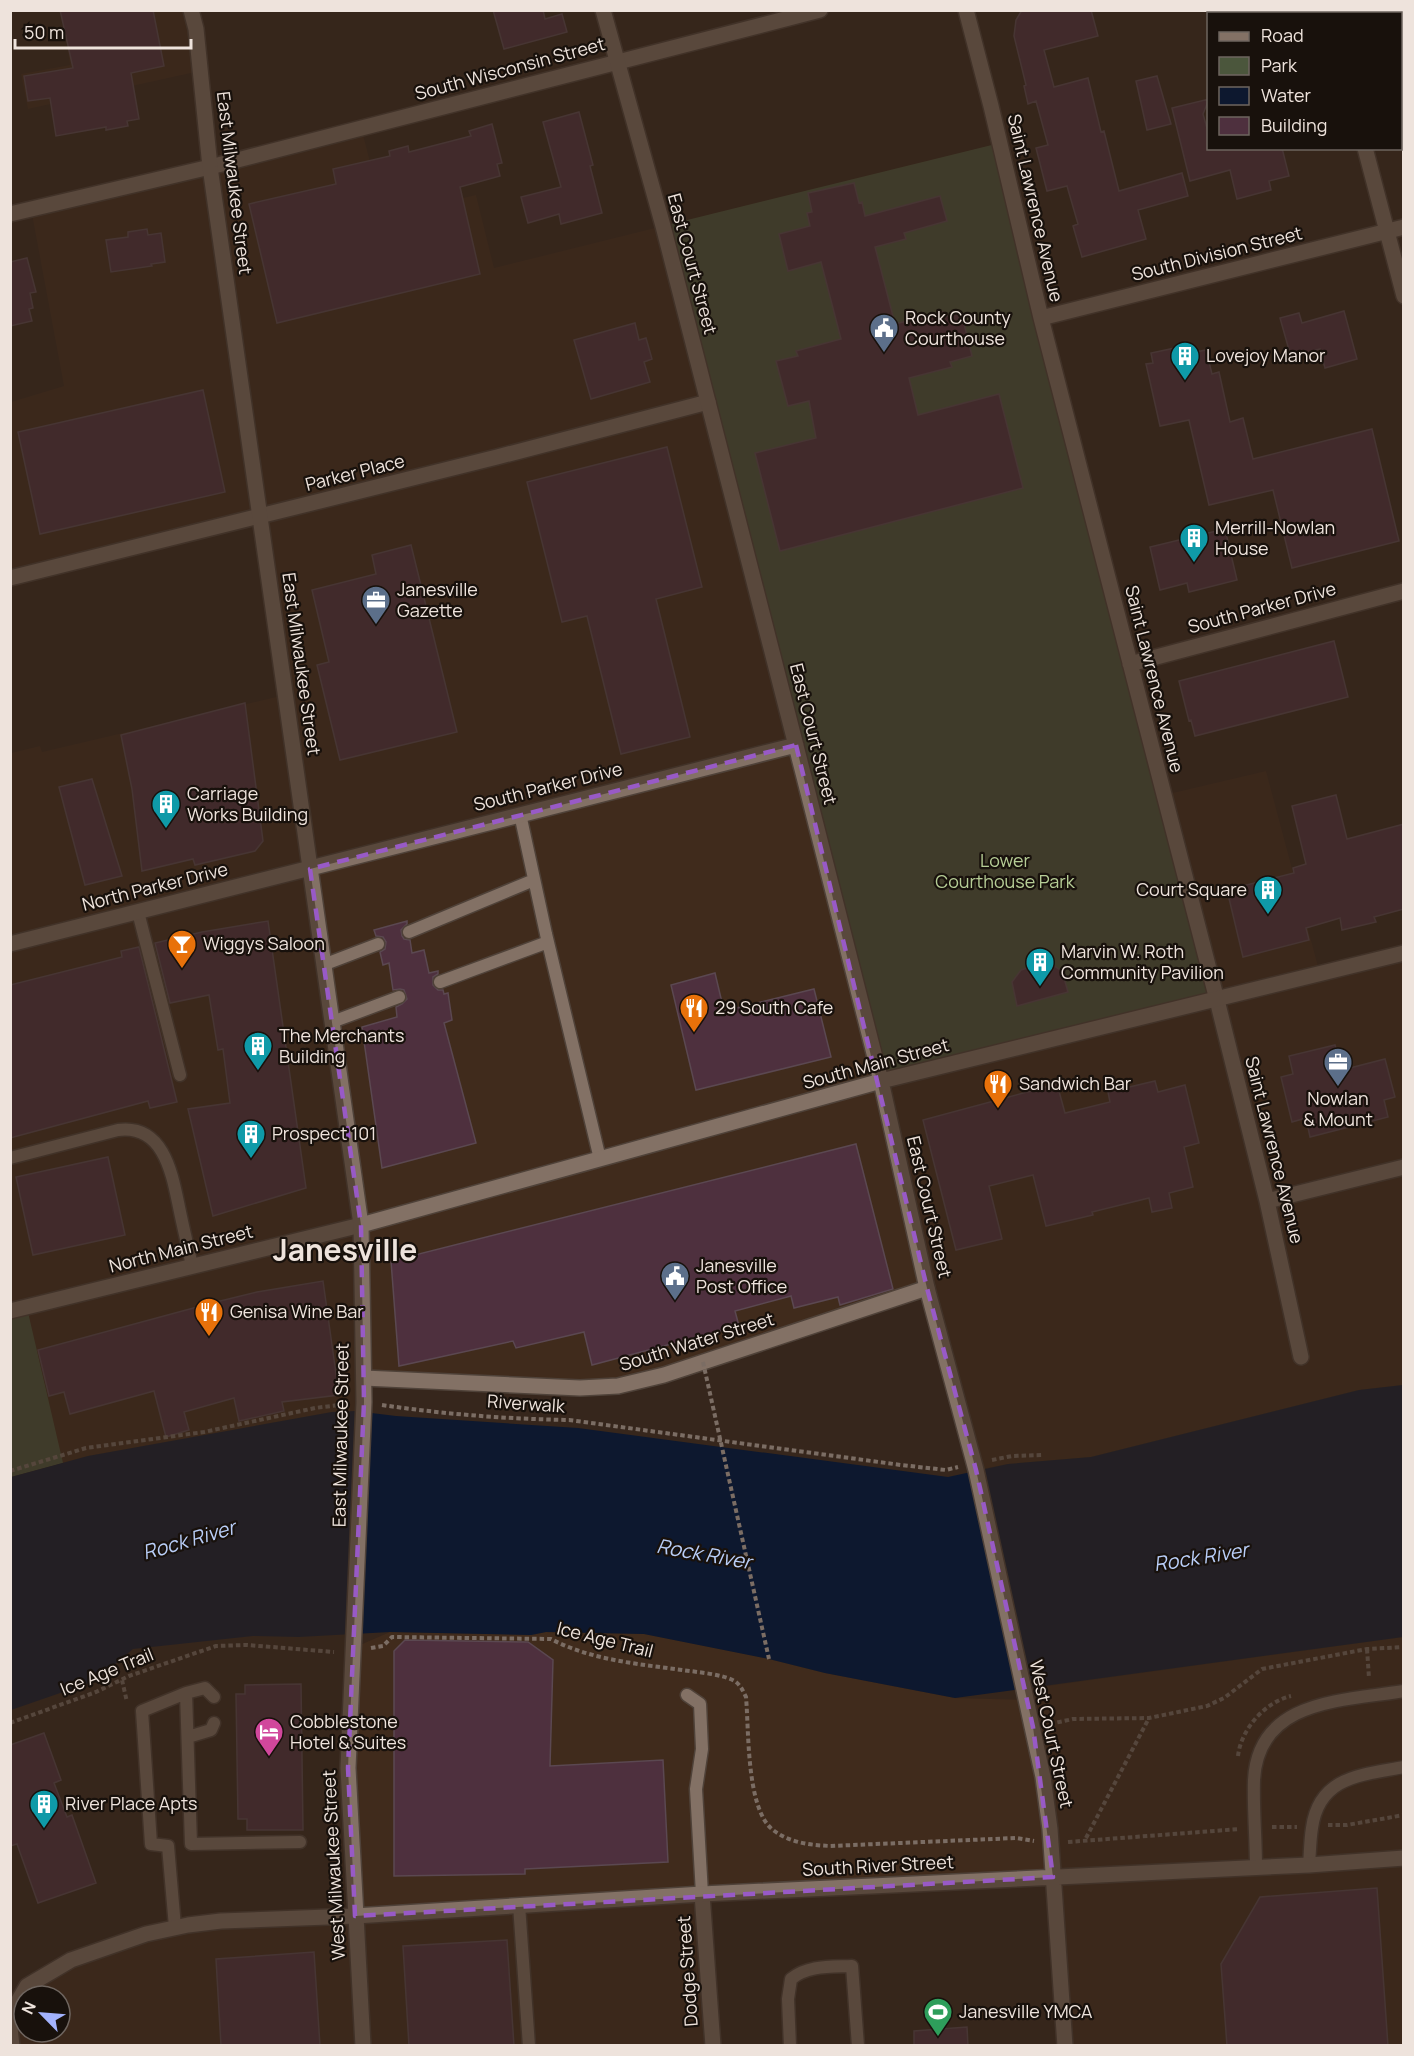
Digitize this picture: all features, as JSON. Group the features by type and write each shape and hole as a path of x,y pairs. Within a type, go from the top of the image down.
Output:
{"main road":[{"name":"East Milwaukee Street","path":"191,10 196,30 210,167 361,1225 364,1378 353,1650"},
{"name":"East Court Street","path":"603,10 663,225 796,745 881,1081 927,1288 975,1467"},
{"name":"South Wisconsin Street","path":"10,214 210,167 820,10"},
{"name":"Saint Lawrence Avenue","path":"966,10 996,125 1041,318 1217,999 1267,1201 1301,1357"},
{"path":"1366,150 1404,296"},
{"name":"South Division Street","path":"1041,318 1404,227"},
{"name":"Parker Place","path":"10,578 260,517 708,402"},
{"name":"South Parker Drive","path":"1130,664 1404,591"},
{"name":"South Parker Drive","path":"310,869 796,745"},
{"name":"North Parker Drive","path":"10,944 310,869"},
{"name":"South Main Street","path":"361,1225 881,1081 1404,953"},
{"path":"1267,1201 1404,1167"},
{"name":"North Main Street","path":"10,1311 361,1225"},
{"name":"South Water Street","path":"364,1378 603,1388 664,1375 927,1288"},
{"name":"West Court Street","path":"975,1467 1043,1777 1050,1829 1065,2046"},
{"name":"West Milwaukee Street","path":"353,1650 348,1768 363,2046"},
{"name":"South River Street","path":"10,2027 16,2005 27,1986 71,1960 146,1934 221,1921 355,1916 702,1894 1310,1865 1404,1858"},
{"name":"Dodge Street","path":"702,1894 713,2046"},
{"path":"10,2027 12,2046"}],"lane":[{"path":"520,814 600,1159"},
{"path":"409,932 467,910 534,880"},
{"path":"138,912 180,1075"},
{"path":"440,981 548,942"},
{"path":"323,965 378,944"},
{"path":"332,1022 399,997"},
{"path":"10,1158 118,1130 132,1130 147,1136 161,1150 170,1166 192,1266"},
{"path":"214,1697 205,1688 186,1693 142,1711 151,1844 168,1846 300,1842"},
{"path":"1256,1867 1254,1779 1264,1743 1276,1726 1295,1713 1312,1706 1404,1691"},
{"path":"186,1693 191,1844"},
{"path":"687,1695 700,1704 702,1749 696,1789 702,1894"},
{"path":"188,1737 211,1730 214,1723"},
{"path":"1310,1865 1312,1826 1317,1808 1325,1794 1351,1777 1404,1767"},
{"path":"168,1846 175,1928"},
{"path":"519,1905 529,2046"},
{"path":"790,2046 788,1999 791,1979 801,1971 810,1968 852,1966 858,2046"}],"path":[{"path":"704,1362 769,1659"},
{"name":"Riverwalk","path":"10,1471 86,1448 204,1432 315,1408 363,1407 530,1420 569,1420 946,1470 975,1467 1012,1456 1043,1455"},
{"name":"Ice Age Trail","path":"10,1723 216,1646 247,1645 353,1650 384,1646 392,1637 551,1639 571,1649 628,1662 735,1681 742,1688 746,1697 752,1780 760,1813 772,1829 791,1840 805,1844 830,1846 1016,1838 1050,1844"},
{"path":"1033,1727 1073,1719 1149,1718 1207,1706 1224,1698 1262,1669 1367,1649 1404,1647"},
{"path":"1367,1649 1369,1678"},
{"path":"122,1680 130,1711"},
{"path":"1086,1839 1149,1718"}],"highlighted area":[{"path":"796,745 927,1288 976,1470 1033,1727 1053,1877 355,1916 348,1768 364,1402 361,1225 310,869"}],"shaded area":[{"path":"99,11 191,11 200,71 28,109 21,74 70,65 63,19"},
{"path":"361,127 384,216 476,195 494,268 663,226 1164,795 1266,771 1320,974 1403,953 1403,1385 1359,1390 1091,1457 1008,1464 976,1470 927,1288 618,1386 364,1378 363,1412 332,1412 88,1456 11,1477 11,753 40,746 42,752 285,695 260,517 14,577 10,557 11,402 64,386 31,209"},
{"path":"390,1632 531,1635 546,1632 644,1634 955,1698 1025,1700 1033,1725 1034,1688 1403,1637 1403,2045 1065,2045 1053,1877 703,1894 713,2045 12,2046 11,2027 12,2023 12,2044 72,2044 72,1984 30,1984 71,1960 146,1934 188,1925 221,1921 355,1916 348,1768 353,1648"}],"green space":[{"name":"Lower Courthouse Park","path":"1000,143 1217,1000 881,1081 663,226"},
{"path":"27,1308 63,1463 11,1477 10,1311"}],"water":[{"name":"Rock River","path":"1403,1385 1403,1637 955,1698 644,1634 546,1632 531,1635 390,1632 299,1637 253,1636 133,1649 95,1681 11,1710 11,1477 88,1456 332,1412 355,1411 396,1416 578,1428 948,1477 1008,1464 1091,1457 1359,1390"}],"building":[{"path":"60,10 153,10 164,66 131,73 139,119 127,121 128,126 106,130 106,127 56,136 50,98 28,101 24,76 73,68"},
{"path":"493,10 543,10 545,19 562,14 567,32 504,49"},
{"path":"1022,10 1091,10 1098,36 1044,50 1054,87 1088,78 1119,191 1182,173 1188,196 1138,210 1146,239 1082,257 1073,226 1078,224 1067,186 1047,191 1036,148 1048,145 1036,101 1028,104 1024,86 1026,85 1014,36 1016,20"},
{"path":"1157,76 1171,124 1147,130 1136,81"},
{"path":"1207,99 1203,114 1207,128 1207,150 1282,150 1289,176 1269,181 1271,190 1237,199 1230,170 1190,181 1172,108"},
{"path":"579,112 593,165 590,166 602,213 561,224 559,214 528,223 521,197 561,187 543,122"},
{"path":"492,124 502,163 497,164 500,176 460,187 480,274 277,323 249,204 336,184 333,169 390,156 389,151 408,146 409,152 471,136 469,131"},
{"name":"Rock County Courthouse","path":"854,183 865,216 940,196 947,221 904,233 906,239 875,247 895,324 943,312 944,317 961,312 972,356 950,362 952,367 909,378 918,415 999,394 1023,488 780,551 755,453 816,438 809,401 788,406 776,361 798,356 796,351 841,339 821,262 788,271 779,234 810,226 807,213 812,212 808,193"},
{"path":"147,229 148,235 161,233 165,262 111,272 106,240 128,237 128,232"},
{"path":"27,258 36,292 30,293 33,308 29,309 32,321 10,326 10,262"},
{"path":"1344,311 1357,359 1325,368 1320,349 1291,357 1280,318 1299,313 1302,323"},
{"path":"635,323 639,340 646,338 652,359 644,362 650,382 591,399 574,340"},
{"path":"1175,348 1176,352 1190,349 1191,353 1206,350 1212,374 1219,372 1230,422 1243,418 1253,459 1372,429 1399,541 1292,568 1273,490 1209,505 1189,420 1160,426 1146,364 1153,363 1151,353"},
{"path":"203,390 225,492 40,534 18,432"},
{"path":"667,447 702,587 656,599 690,737 621,754 587,616 562,622 527,482"},
{"name":"Merrill-Nowlan House","path":"1225,529 1237,580 1189,592 1187,583 1160,590 1150,547"},
{"name":"Janesville Gazette","path":"411,545 457,732 340,760 317,665 329,662 312,590 376,574 372,555"},
{"path":"1334,641 1348,697 1195,736 1179,681"},
{"path":"245,703 263,841 255,851 195,865 193,859 142,871 132,789 121,735"},
{"path":"92,779 122,876 85,885 59,787"},
{"path":"1336,795 1347,839 1404,824 1404,909 1374,917 1376,922 1342,930 1340,918 1306,928 1309,940 1243,957 1227,890 1294,873 1293,868 1306,864 1292,806"},
{"path":"268,921 306,1188 213,1216 188,1109 230,1103 223,1049 218,1050 209,995 170,1003 155,943 202,932"},
{"path":"407,921 401,930 402,936 410,940 412,953 424,950 429,973 438,971 438,974 433,977 433,985 438,990 443,990 444,994 448,993 452,1020 444,1023 476,1143 382,1168 362,1027 397,1017 396,1007 407,999 404,990 393,990 389,963 383,965 380,952 385,949 386,942 383,937 376,936 374,930"},
{"path":"139,947 177,1102 150,1108 148,1101 10,1138 10,985 122,957 121,951"},
{"name":"Marvin W. Roth Community Pavilion","path":"1048,962 1062,971 1068,992 1017,1006 1012,982 1021,970"},
{"path":"715,973 724,1011 814,989 831,1057 696,1090 671,985"},
{"name":"Nowlan & Mount","path":"1335,1045 1342,1070 1385,1059 1395,1097 1384,1100 1388,1117 1310,1137 1306,1118 1292,1122 1281,1077 1293,1074 1289,1056"},
{"path":"1155,1081 1158,1092 1185,1085 1199,1143 1184,1147 1193,1187 1169,1193 1172,1208 1152,1212 1149,1198 1046,1226 1033,1175 989,1186 1002,1239 956,1250 923,1120 1057,1084 1065,1113 1110,1102 1108,1092"},
{"path":"856,1144 893,1289 840,1305 838,1297 794,1308 791,1296 735,1311 739,1326 592,1365 584,1332 516,1348 513,1341 399,1366 391,1261"},
{"path":"108,1157 125,1235 33,1255 16,1177"},
{"path":"323,1281 339,1395 282,1402 284,1411 239,1421 234,1398 184,1412 189,1430 166,1437 154,1391 70,1414 64,1392 49,1396 38,1350 257,1292"},
{"path":"405,1640 528,1642 553,1660 550,1766 663,1760 668,1862 525,1869 525,1874 394,1876 394,1651"},
{"name":"Cobblestone Hotel & Suites","path":"301,1684 303,1830 247,1830 247,1819 238,1819 236,1694 245,1694 245,1685"},
{"name":"River Place Apts","path":"44,1733 61,1780 54,1783 67,1817 72,1815 96,1883 38,1903 17,1844 10,1846 10,1745"},
{"path":"1377,1888 1388,2046 1227,2046 1221,1964 1260,1897"},
{"path":"507,1940 514,2046 409,2046 403,1946"},
{"path":"314,1952 320,2046 221,2046 216,1959"},
{"name":"Janesville YMCA","path":"967,2027 968,2046 914,2046 914,2031"}],"place":[{"name":"Rock County Courthouse","path":"884,354"},
{"name":"Lovejoy Manor","path":"1185,382"},
{"name":"Merrill-Nowlan House","path":"1194,564"},
{"name":"Janesville Gazette","path":"376,626"},
{"name":"Carriage Works Building","path":"166,830"},
{"name":"Court Square","path":"1268,916"},
{"name":"Wiggys Saloon","path":"182,970"},
{"name":"Marvin W. Roth Community Pavilion","path":"1040,988"},
{"name":"29 South Cafe","path":"694,1034"},
{"name":"The Merchants Building","path":"258,1072"},
{"name":"Nowlan & Mount","path":"1338,1088"},
{"name":"Sandwich Bar","path":"998,1110"},
{"name":"Prospect 101","path":"251,1160"},
{"name":"Janesville Post Office","path":"675,1302"},
{"name":"Genisa Wine Bar","path":"209,1338"},
{"name":"Cobblestone Hotel & Suites","path":"269,1758"},
{"name":"River Place Apts","path":"44,1830"},
{"name":"Janesville YMCA","path":"938,2038"}],"district":[{"name":"Janesville","path":"345,1251"}]}
